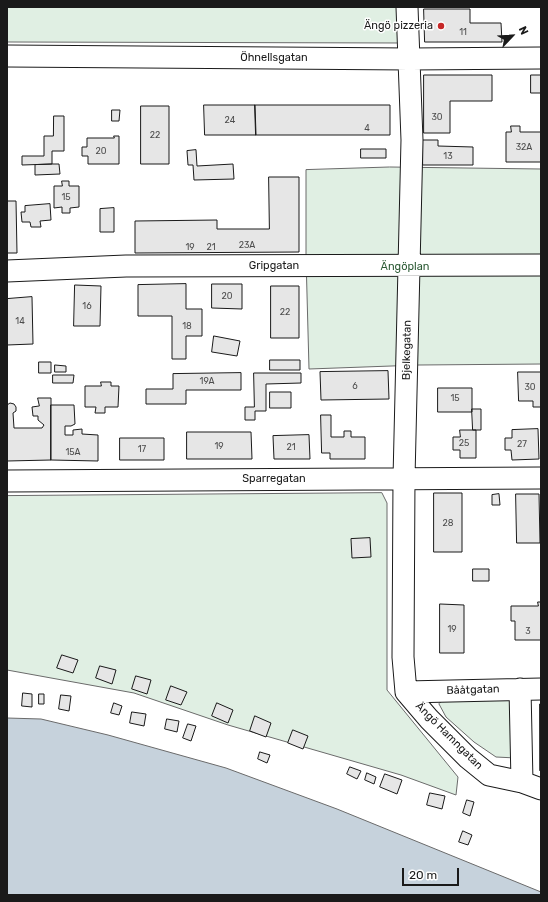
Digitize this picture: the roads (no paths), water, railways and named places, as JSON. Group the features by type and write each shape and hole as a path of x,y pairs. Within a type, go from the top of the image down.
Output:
{"street":[{"name":"Bjelkegatan","path":"406,692 403,657 404,478 412,140 407,7"},
{"name":"Öhnellsgatan","path":"7,56 410,59 541,58"},
{"name":"Gripgatan","path":"7,271 126,266 541,265"},
{"name":"Sparregatan","path":"7,481 541,478"},
{"path":"520,689 532,785"},
{"name":"Bååtgatan","path":"406,692 541,689"},
{"name":"Ängö Hamngatan","path":"406,692 429,720 468,758 489,775 532,785"}],"place":[{"name":"Ängö pizzeria","path":"441,26"}],"park label":[{"name":"Ängöplan","path":"405,267"}]}
